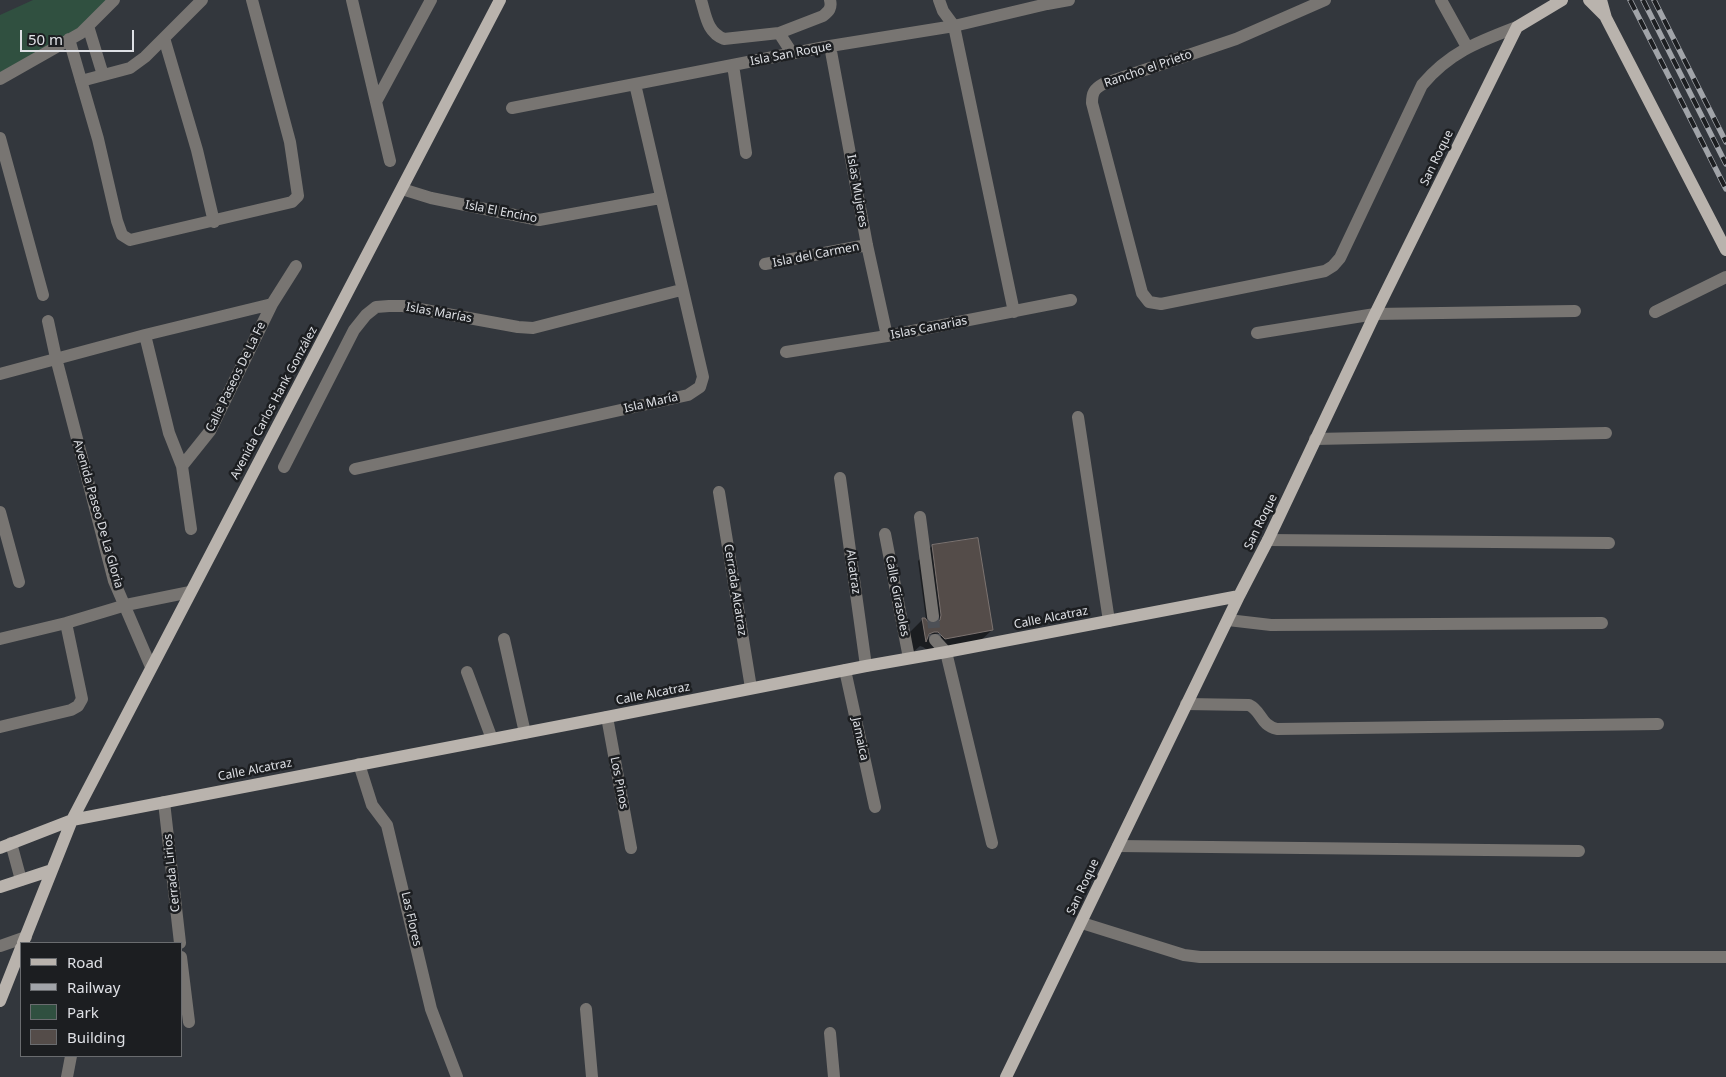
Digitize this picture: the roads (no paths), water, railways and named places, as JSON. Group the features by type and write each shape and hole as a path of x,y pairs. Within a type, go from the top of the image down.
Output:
{"main road":[{"name":"Avenida Carlos Hank González","path":"23,942 72,820 500,0"},
{"path":"1517,27 1562,0"},
{"path":"1590,0 1606,18"},
{"path":"1601,0 1606,18 1726,250"},
{"name":"San Roque","path":"1006,1077 1186,704 1268,540 1375,314 1517,27"},
{"name":"Calle Alcatraz","path":"5,846 72,820 844,670 1239,596"},
{"path":"0,886 52,870"},
{"name":"Avenida Carlos Hank González","path":"0,1001 20,951"}],"street":[{"path":"0,79 81,33 114,0"},
{"path":"81,81 130,68 146,56 202,0"},
{"path":"69,39 98,139 122,235 130,240 214,222 292,202 298,196 290,142 252,0"},
{"path":"352,0 390,161"},
{"path":"377,100 431,0"},
{"path":"701,0 709,26 716,36 724,39 779,34 823,16 829,11 832,4 830,0"},
{"path":"939,0 943,11 954,26 1014,312"},
{"name":"Isla San Roque","path":"512,108 792,53 954,26 1047,2 1069,0"},
{"name":"Rancho el Prieto","path":"1325,0 1236,39 1096,88 1092,95 1092,103 1142,293 1149,302 1161,304 1325,271 1333,266 1340,258 1422,85 1431,74 1467,47"},
{"path":"1441,0 1467,47 1517,27"},
{"path":"88,26 103,75"},
{"path":"779,34 792,53"},
{"path":"164,38 197,150 214,222"},
{"name":"Islas Mujeres","path":"830,46 867,245 887,336"},
{"path":"733,65 746,153"},
{"name":"Isla María","path":"355,469 688,395 700,387 703,377 681,290 635,84"},
{"path":"0,138 43,295"},
{"name":"Isla El Encino","path":"402,188 431,198 539,220 660,198"},
{"name":"Isla del Carmen","path":"765,264 867,245"},
{"path":"272,304 296,266"},
{"path":"1655,312 1726,277"},
{"name":"Islas Marías","path":"284,467 354,330 366,315 376,307 403,306 518,328 533,328 681,290"},
{"name":"Islas Canarias","path":"786,352 887,336 1071,300"},
{"name":"Calle Paseos De La Fe","path":"0,374 145,335 272,304"},
{"name":"Calle Paseos De La Fe","path":"182,466 210,431 272,304"},
{"path":"1257,334 1375,314 1575,311"},
{"name":"Avenida Paseo De La Gloria","path":"48,321 114,581 126,605 151,667"},
{"path":"145,335 169,433 182,466 191,529"},
{"path":"1078,417 1109,620"},
{"path":"1315,440 1606,433"},
{"name":"Alcatraz","path":"840,478 866,666"},
{"name":"Cerrada Alcatraz","path":"719,492 751,688"},
{"path":"0,512 19,582"},
{"path":"920,517 933,616"},
{"name":"Calle Girasoles","path":"885,534 909,658"},
{"path":"1268,540 1609,543"},
{"path":"0,639 66,624 126,605 190,592"},
{"path":"1228,620 1271,625 1602,623"},
{"path":"0,727 71,710 78,706 82,699 66,624"},
{"path":"504,639 525,733"},
{"path":"935,640 946,652 992,843"},
{"name":"Jamaica","path":"844,670 875,807"},
{"path":"467,672 492,739"},
{"path":"1186,704 1249,705 1254,707 1269,727 1277,728 1658,724"},
{"name":"Los Pinos","path":"607,717 631,848"},
{"name":"Las Flores","path":"359,764 372,805 388,825 431,1009 457,1077"},
{"name":"Cerrada Lirios","path":"164,802 180,942"},
{"path":"5,846 21,880"},
{"path":"1118,846 1579,851"},
{"path":"1082,922 1184,955 1200,957 1726,956"},
{"path":"0,946 20,943"},
{"path":"182,964 189,1022"},
{"path":"586,1008 592,1077"},
{"path":"830,1033 834,1077"},
{"path":"67,1077 71,1057"}],"tunnel":[{"path":"933,616 935,640"}],"railway":[{"path":"1630,0 1726,189"},
{"path":"1643,0 1726,164"},
{"path":"1654,0 1726,142"}]}
